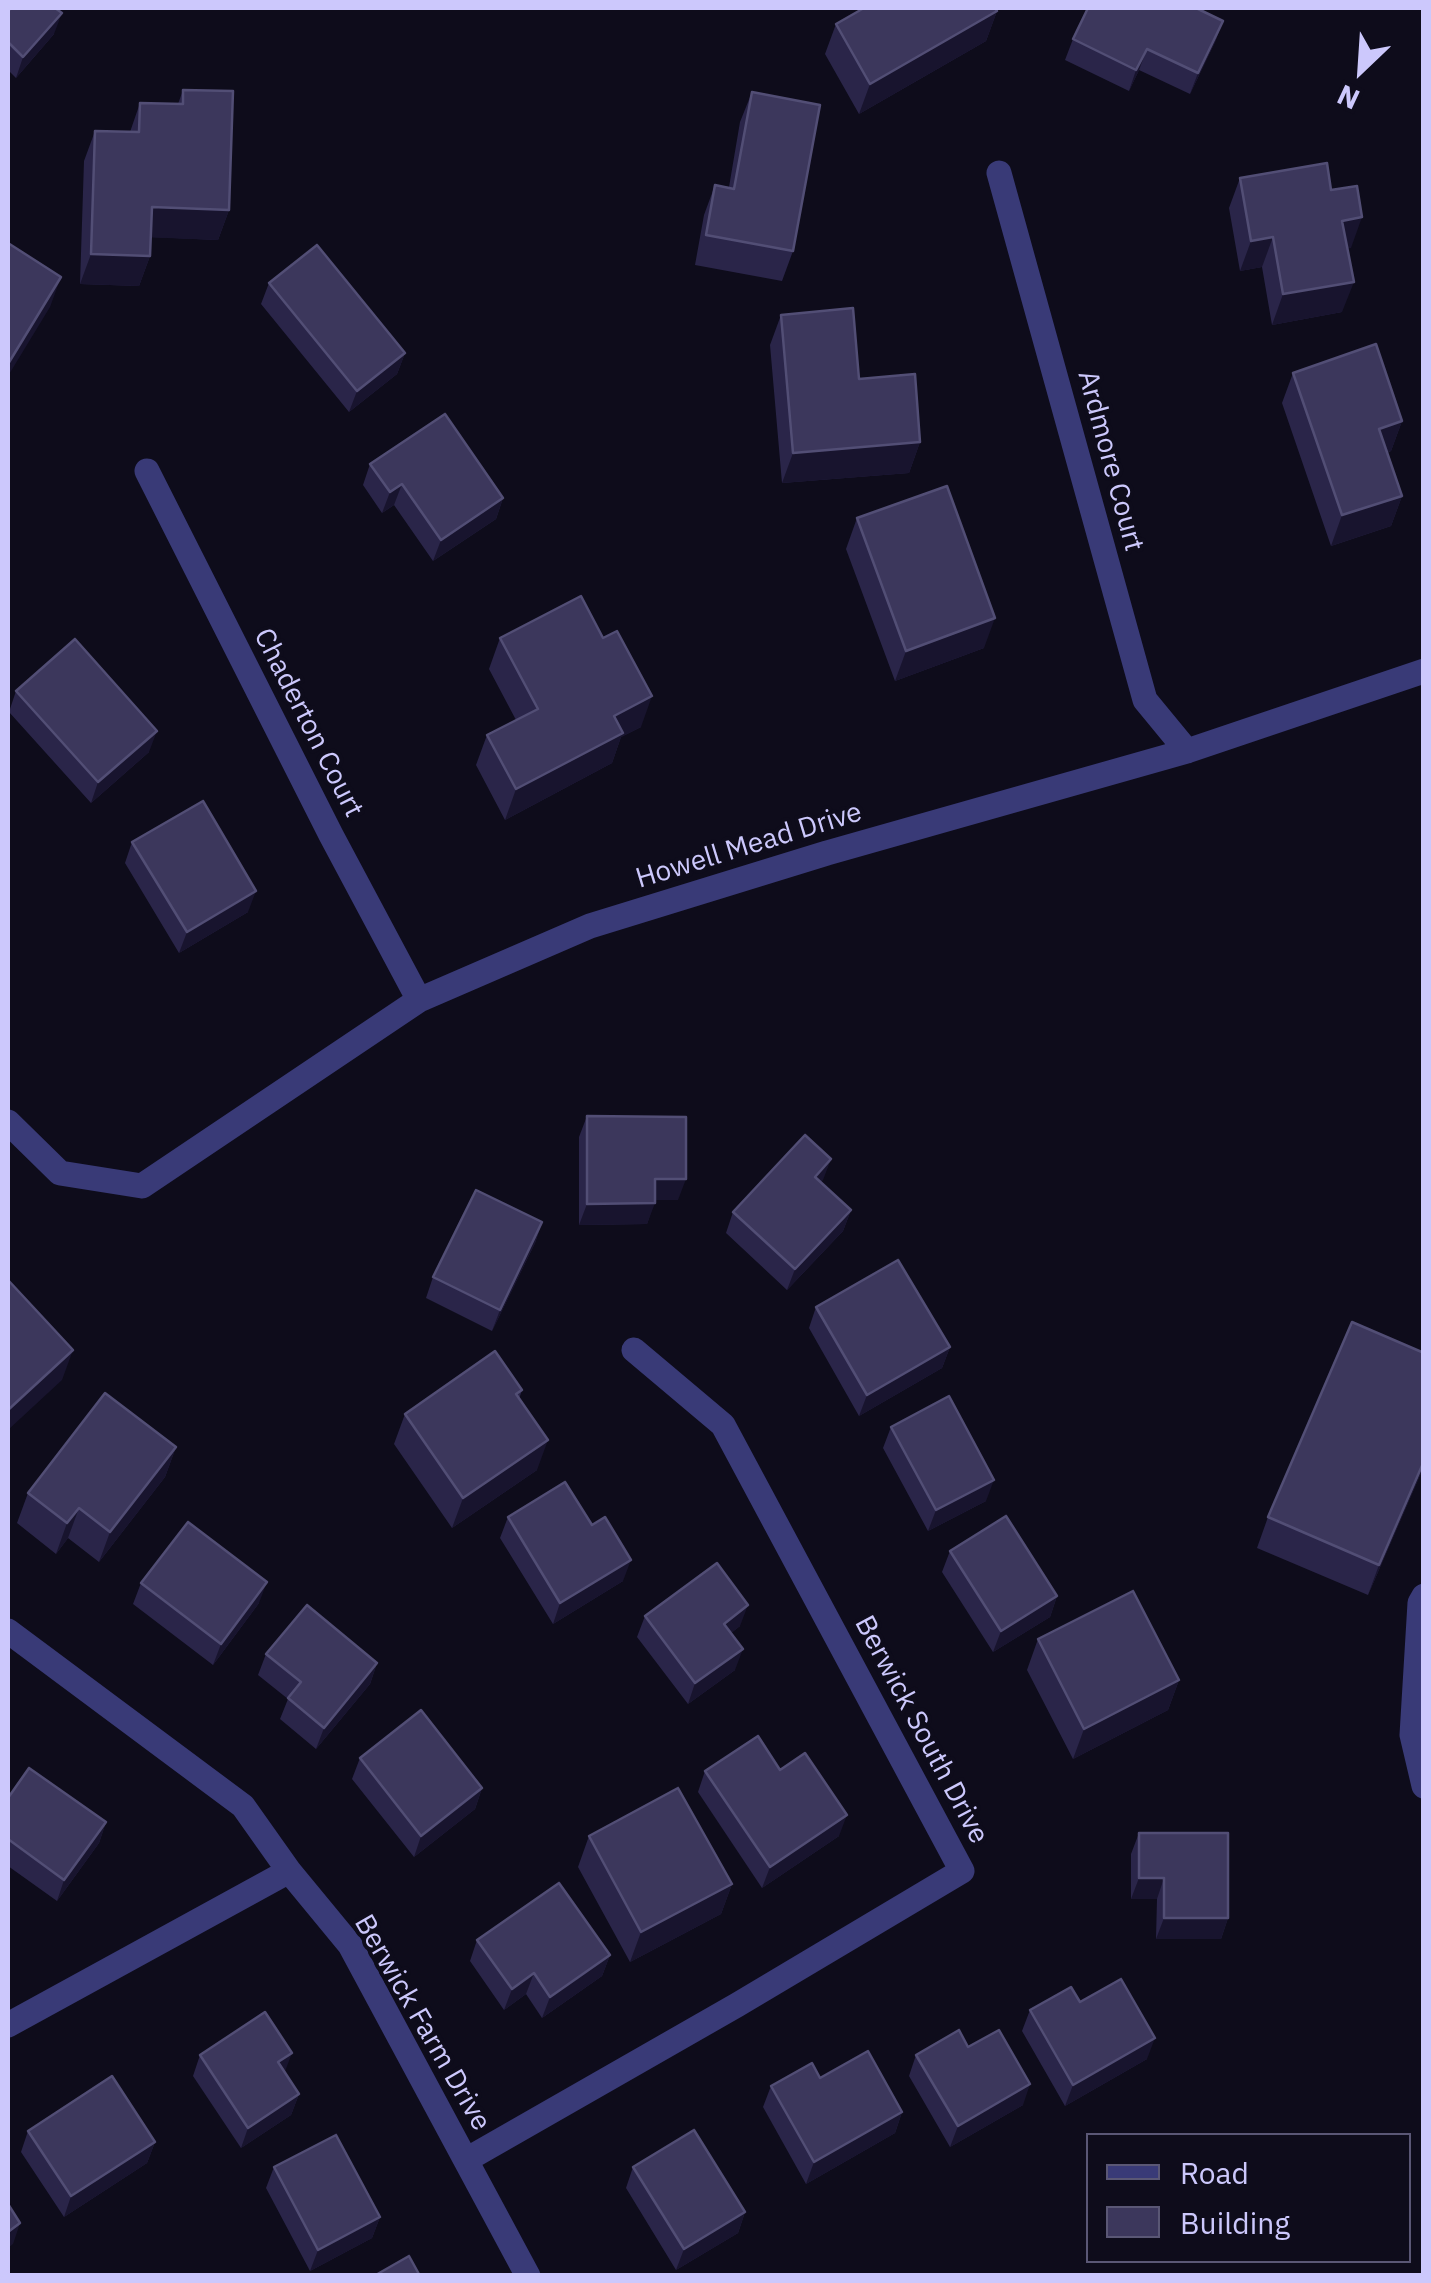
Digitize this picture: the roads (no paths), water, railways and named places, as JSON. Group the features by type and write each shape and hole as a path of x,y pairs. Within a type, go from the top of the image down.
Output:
{"street":[{"name":"Ardmore Court","path":"999,173 1145,700 1187,751"},
{"name":"Chaderton Court","path":"147,471 419,1000"},
{"name":"Howell Mead Drive","path":"8,1122 60,1173 142,1186 419,1000 590,926 827,853 1187,751 1424,671"},
{"name":"Berwick South Drive","path":"466,2160 962,1872 723,1424 634,1350"},
{"path":"1424,1596 1420,1603 1412,1736 1424,1786"},
{"name":"Berwick Farm Drive","path":"8,1631 243,1806 350,1945 528,2276"},
{"path":"8,2025 290,1871"}]}
